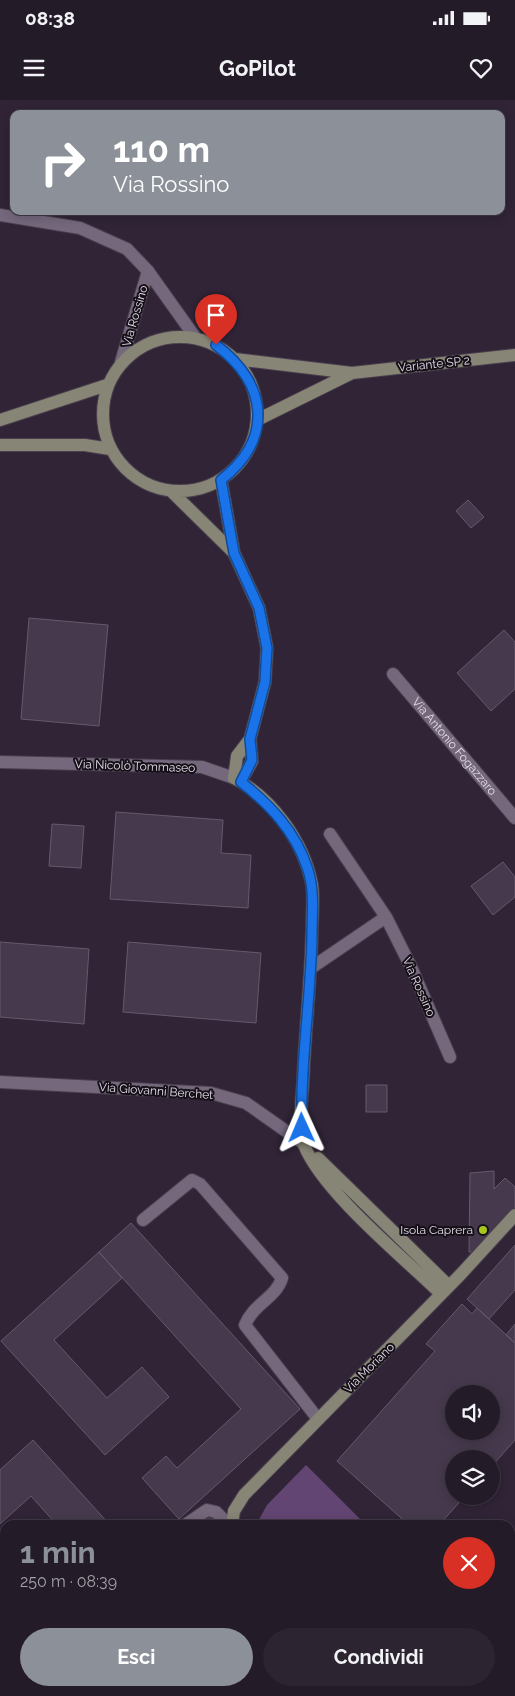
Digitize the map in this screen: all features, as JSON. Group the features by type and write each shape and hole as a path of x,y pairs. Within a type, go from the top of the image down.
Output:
{"street":[{"name":"Via Rossino","path":"0,215 80,228 127,250 148,271 195,338"},
{"name":"Via Rossino","path":"121,362 148,271"},
{"name":"Variante SP 2","path":"162,338 195,338 216,345 235,359 248,377 256,398 257,420 254,438 246,454 235,468 221,480 205,487 188,491 170,491 152,486 135,477 121,464 110,449 103,428 102,406 107,385 121,362 133,351 162,338"},
{"name":"Variante SP 2","path":"235,359 352,373 515,355"},
{"name":"Variante SP 2","path":"257,420 352,373"},
{"path":"0,420 107,385"},
{"path":"0,445 85,445 110,449"},
{"path":"221,480 234,553 259,608 267,648 265,682 250,739 252,760 238,780"},
{"path":"170,491 234,553"},
{"name":"Via Antonio Fogazzaro","path":"393,674 515,818"},
{"name":"Via Nicolò Tommaseo","path":"0,762 202,767 238,780 277,815 302,853 308,868 312,887 311,968 303,1067 303,1143"},
{"name":"Via Rossino","path":"330,834 386,917 411,967 450,1057"},
{"path":"311,968 386,917"},
{"name":"Via Giovanni Berchet","path":"0,1082 212,1093 246,1103 303,1143"},
{"path":"303,1143 445,1290"},
{"path":"143,1220 192,1180 200,1184 282,1278 280,1287 250,1313 245,1325 318,1419"},
{"name":"Via Moriano","path":"232,1520 234,1511 244,1495 515,1216"},
{"name":"Via Moriano","path":"192,1520 207,1510 216,1512 225,1520"}],"shaded area":[{"path":"306,1465 361,1520 259,1520 267,1505"}],"building":[{"path":"468,500 484,517 471,528 456,511"},
{"path":"29,618 108,625 99,726 21,719"},
{"path":"504,630 515,642 515,689 491,711 457,673"},
{"path":"116,812 223,820 221,853 251,855 248,908 110,899"},
{"path":"52,824 84,826 81,868 49,866"},
{"path":"503,862 515,877 515,897 493,915 471,886"},
{"path":"0,942 89,949 84,1024 0,1017"},
{"path":"128,942 261,953 256,1023 123,1012"},
{"path":"366,1085 387,1085 387,1112 366,1112"},
{"name":"Isola Caprera","path":"494,1171 494,1189 505,1178 515,1187 515,1209 478,1252 469,1252 470,1173"},
{"path":"131,1223 300,1409 179,1519 142,1478 166,1456 177,1468 241,1409 99,1252"},
{"path":"515,1245 515,1290 489,1319 467,1299"},
{"path":"99,1252 122,1278 54,1340 107,1398 142,1367 169,1397 105,1455 1,1341"},
{"path":"462,1304 472,1314 477,1308 515,1343 515,1440 500,1457 500,1450 445,1450 445,1505 457,1505 443,1520 403,1520 337,1461 435,1351 426,1344"},
{"path":"515,1324 515,1343 506,1335"},
{"path":"33,1440 105,1520 53,1520 31,1496 4,1520 0,1520 0,1470"},
{"path":"208,1514 213,1520 200,1520"}],"place":[{"name":"Isola Caprera","path":"483,1230"}],"route":[{"path":"216,345 235,359 248,377 256,398 257,420 254,438 246,454 235,468 221,480 234,553 259,608 265,630 267,648 265,682 250,739 252,760 241,782 261,798 289,831 302,853 308,868 312,887 311,968 303,1067 302,1128"}]}
